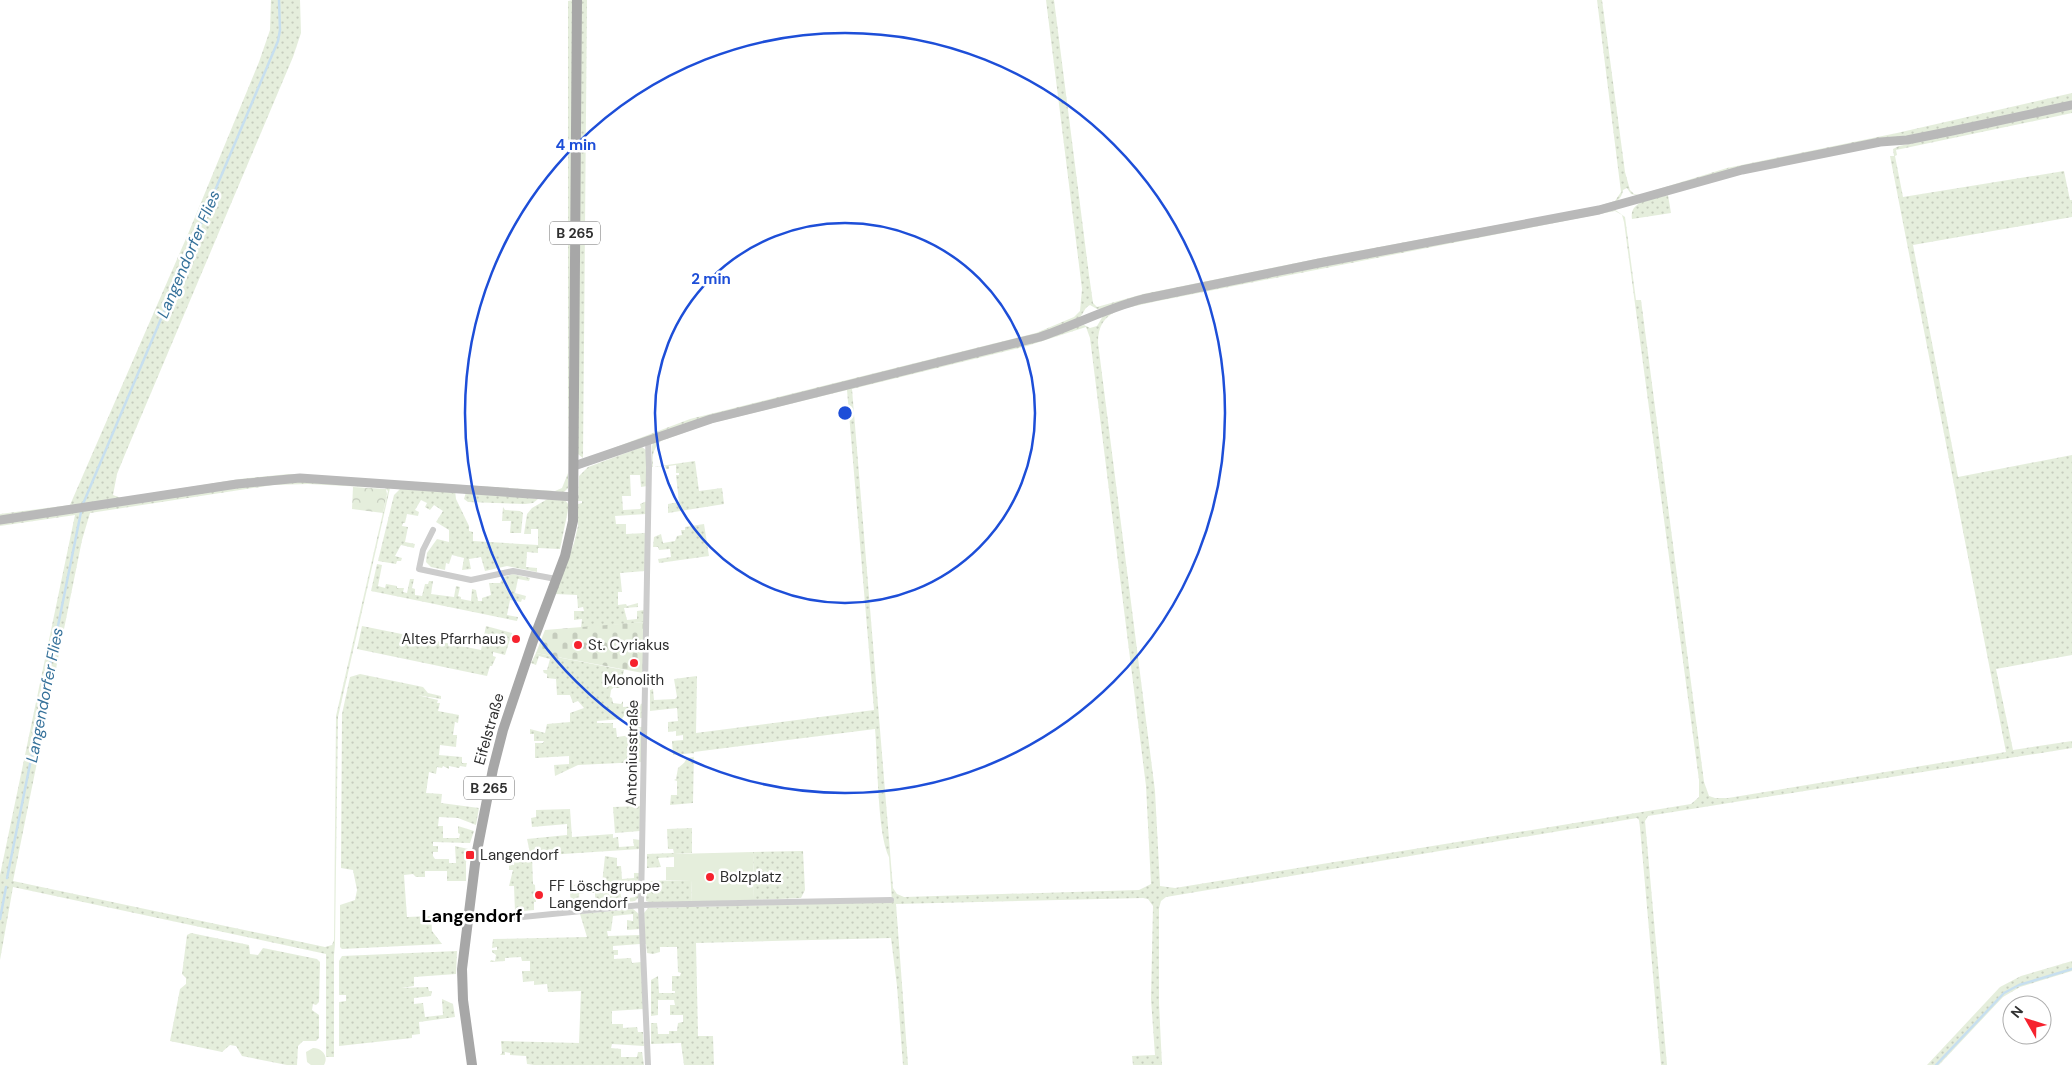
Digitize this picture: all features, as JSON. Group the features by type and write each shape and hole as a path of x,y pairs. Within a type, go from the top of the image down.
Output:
{"main road":[{"name":"B 265","path":"574,497 577,0"},
{"name":"Eifelstraße","path":"472,1065 462,988 462,956 476,856 497,753 517,687 571,534 574,497"}],"street":[{"path":"574,466 711,419 1040,337 1075,325 1118,306 1143,299 1328,261 1599,210 1742,170 1880,142 1895,142 1952,131 2072,105"},
{"name":"Antoniusstraße","path":"648,441 650,459 641,905 648,1065"},
{"path":"0,520 237,484 285,479 393,483 574,497"},
{"path":"433,530 423,550 419,569 471,580 513,571 556,579"},
{"path":"467,920 493,920 641,905 891,900"}],"green space":[{"path":"271,0 300,0 301,33 293,57 117,474 113,495 121,498 240,479 289,474 555,491 562,488 568,473 568,1 573,0 568,488 564,492 310,477 0,518 0,514 70,505 188,234 259,62 270,30"},
{"path":"581,0 587,0 584,459 578,454"},
{"path":"1046,0 1054,0 1089,275 1093,303 1097,307 1143,294 1336,255 1595,207 1615,201 1621,192 1597,0 1602,0 1625,172 1630,190 1634,194 1639,195 1727,168 1897,133 2072,93 2072,101 1940,130 1748,166 1640,196 1631,194 1627,188 1623,190 1622,195 1616,202 1593,209 1328,258 1143,296 1102,309 1097,309 1090,305 1073,322 1050,332 730,411 684,424 605,454 603,452 690,419 1036,333 1074,317 1080,311 1082,289"},
{"path":"2072,109 2072,113 1896,150 1897,155 1895,156 1903,197 2064,171 2070,200 2072,200 2072,217 1913,245 1958,477 2072,455 2072,655 1996,669 2013,750 2072,741 2072,748 1648,816 1645,821 1667,1065 1661,1065 1640,828 1637,818 1166,897 1161,901 1159,908 1159,1004 1162,1065 1133,1065 1132,1056 1155,1055 1151,999 1153,906 1148,899 1143,898 896,904 908,1065 903,1065 891,938 696,943 698,1036 713,1036 714,1065 684,1065 681,1043 651,1044 651,1023 657,1023 658,1034 669,1034 669,1031 677,1031 678,1023 683,1022 683,1015 670,1015 670,1005 675,1005 674,1000 658,1000 658,1015 651,1016 651,980 658,976 659,993 675,993 675,991 672,991 672,976 680,976 681,973 678,972 677,947 660,947 660,952 647,953 644,913 648,908 892,902 889,857 885,846 880,814 875,729 673,755 672,741 683,740 683,735 676,736 676,731 668,732 668,722 678,721 677,708 650,711 650,690 653,689 654,700 675,699 677,697 674,679 697,676 696,733 874,710 847,390 708,424 661,441 656,447 653,456 653,467 652,446 653,443 711,421 1084,325 1090,328 1097,326 1103,316 1141,302 1614,209 1625,217 1636,300 1641,300 1704,782 1709,796 1728,798 2006,752 1890,156 1894,156 1893,149 1899,146","holes":["1615,211 1622,215 1624,222 1699,780 1699,797 1691,804 1175,888 1160,886 1155,791 1098,343 1099,331 1103,323 1108,316 1115,312 1153,302","1086,327 1090,338 1146,786 1151,884 1139,890 904,897 897,894 893,888 852,389 1027,346"]},
{"path":"1668,195 1671,213 1632,219 1634,208 1638,204 1649,199"},
{"path":"642,447 646,450 647,486 641,487 640,475 630,475 631,496 622,496 623,510 640,509 640,504 647,501 646,514 615,516 616,524 626,524 626,534 646,533 645,571 620,573 622,592 618,592 618,605 626,604 627,606 638,603 638,607 624,608 627,620 637,619 637,611 644,610 644,622 581,628 582,619 574,620 574,611 584,611 583,607 578,608 577,595 555,594 574,543 578,526 578,504 582,503 582,501 578,501 579,476 588,467"},
{"path":"695,461 699,491 722,488 724,504 668,513 668,504 679,502 676,475 679,475 679,473 676,473 676,465 669,466 669,469 666,469 665,466 654,467"},
{"path":"285,481 388,485 390,488 338,717 334,1057 326,1057 326,954 13,887 0,960 0,875 75,515 0,526 0,522","holes":["308,484 385,488 388,491 336,716 334,940 332,945 325,947 13,881 82,540 90,513 273,485"]},
{"path":"353,487 386,489 387,494 383,513 352,509"},
{"path":"401,488 455,490 456,499 469,526 469,531 473,532 473,541 538,545 538,529 531,529 531,534 524,534 527,514 532,508 551,497 564,499 569,505 560,549 538,548 538,553 527,552 526,567 537,568 537,572 507,566 485,571 481,557 469,559 471,569 462,570 464,558 452,555 449,564 446,563 445,570 431,567 426,562 427,553 437,539 449,542 449,530 436,522 443,511 434,505 430,510 425,507 427,503 421,500 415,510 419,512 418,516 407,514 405,523 402,526 408,527 405,542 415,544 414,548 401,545 395,556 402,558 396,564 378,561 394,495"},
{"path":"466,492 538,499 533,503 525,504 468,502 464,499"},
{"path":"503,507 505,510 523,513 521,533 510,533 511,521 502,521"},
{"path":"704,524 709,556 659,563 658,559 671,557 670,549 659,550 658,547 653,547 654,537 661,534 663,543 675,541 677,536 682,535 681,530 685,530 685,527"},
{"path":"377,564 382,565 378,586 385,588 386,584 397,586 397,588 404,588 403,592 407,593 410,579 414,579 412,588 415,589 415,595 422,596 425,584 433,581 431,594 454,597 456,586 460,587 458,596 461,599 471,601 472,589 476,590 478,601 482,601 482,598 491,595 489,583 500,583 503,577 513,574 530,578 529,581 518,579 515,593 526,596 525,600 522,599 521,602 510,600 507,615 518,617 517,621 371,591"},
{"path":"644,622 643,673 536,653 545,630"},
{"path":"362,626 481,650 486,626 512,633 505,655 493,652 493,656 496,657 492,666 490,666 487,676 357,649"},
{"path":"536,653 624,670 620,688 613,688 610,697 613,703 621,704 623,701 623,707 637,706 643,703 642,718 632,719 637,708 628,709 622,719 597,721 597,723 613,723 613,728 616,728 617,737 631,735 631,727 642,727 641,762 578,765 555,776 554,765 569,764 569,756 535,758 535,743 543,743 544,741 534,741 534,734 530,734 530,729 545,733 547,724 570,722 570,713 584,708 578,701 573,703 570,695 557,695 556,679 547,678 547,674 543,670 547,670 550,659 539,656 536,665 531,663"},
{"path":"360,674 423,687 428,693 441,696 441,699 417,695 438,700 437,703 440,703 438,711 459,715 458,723 455,722 453,735 457,735 456,747 440,745 439,755 462,757 462,763 467,763 466,767 449,766 449,769 443,766 442,768 437,767 436,774 429,772 426,793 442,794 441,803 479,808 476,825 458,818 439,817 438,826 443,826 443,838 459,838 458,826 474,831 470,843 433,842 433,846 438,846 438,852 433,852 435,859 449,859 449,863 456,863 455,846 468,849 466,881 447,881 447,871 425,871 425,877 416,877 413,874 404,875 407,917 431,916 432,931 442,944 342,949 340,947 340,905 355,900 357,890 353,870 341,868 342,714 350,677"},
{"path":"694,757 693,803 670,805 671,795 677,795 677,781 674,780 676,779 678,768 687,758"},
{"path":"640,806 640,831 615,833 613,807"},
{"path":"570,809 572,837 613,834 613,838 618,837 619,847 634,846 633,839 640,840 640,849 532,856 536,902 534,902 534,910 515,912 514,886 509,886 513,870 509,870 509,864 514,865 515,857 521,856 521,852 530,853 527,839 567,835 567,824 532,827 531,818 536,817 536,810"},
{"path":"692,828 692,853 674,854 674,857 658,858 661,867 647,868 647,854 674,853 673,849 668,849 667,829"},
{"path":"803,851 805,890 801,898 754,900 753,852"},
{"name":"Bolzplatz","path":"753,852 754,900 692,902 691,880 666,880 666,867 674,867 674,854"},
{"path":"605,856 617,858 617,866 621,866 622,879 634,878 634,873 640,873 639,882 620,884 620,887 624,888 620,889 621,897 635,897 635,892 639,892 639,897 635,901 592,905 591,901 595,900 595,893 589,893 588,890 584,890 584,893 579,894 580,905 571,906 570,892 576,892 575,886 571,885 602,884"},
{"path":"691,880 692,902 646,901 646,881"},
{"path":"633,909 639,914 640,929 627,930 627,920 633,921 633,914 613,916 611,931 607,931 608,936 640,935 640,944 613,946 613,950 618,950 618,955 614,955 614,959 631,958 632,963 641,962 643,1009 612,1011 612,1024 623,1024 623,1028 637,1027 638,1032 643,1032 644,1046 612,1044 611,1048 621,1049 621,1057 637,1057 638,1052 642,1052 644,1065 534,1065 527,1064 526,1056 510,1055 510,1053 505,1052 505,1055 500,1055 502,1053 501,1041 579,1043 581,991 548,992 547,984 534,985 534,981 523,982 522,971 530,971 530,961 522,961 521,957 505,958 505,961 490,962 491,960 495,961 496,955 492,950 497,950 497,947 492,948 493,939 587,937 580,914"},
{"path":"191,933 249,945 250,954 258,955 263,948 317,959 320,962 319,1002 316,1005 313,1004 312,1010 319,1015 319,1038 316,1041 303,1041 298,1046 297,1065 287,1065 242,1056 236,1046 230,1045 222,1052 170,1041 180,989 186,984 186,978 182,974 187,935"},
{"path":"457,951 456,974 414,977 414,986 401,988 428,987 429,991 432,991 431,996 414,998 414,1004 423,1003 425,1017 443,1015 442,999 453,1004 455,1017 419,1022 420,1034 412,1035 412,1038 339,1046 339,1002 346,1001 346,995 339,995 339,961 342,956"},
{"path":"2072,961 2072,971 2020,987 2006,995 2002,995 2002,998 1939,1065 1927,1065 2000,987 2021,976"},
{"path":"313,1048 319,1049 324,1053 326,1059 324,1065 311,1065 307,1062 306,1052"}],"waterway":[{"name":"Langendorfer Flies","path":"83,504 278,41 280,30 279,0"},
{"name":"Langendorfer Flies","path":"7,878 81,512"},
{"path":"0,919 6,887"},
{"path":"1936,1065 2004,993 2019,985 2072,969"}],"place":[{"name":"Altes Pfarrhaus","path":"516,639"},
{"name":"St. Cyriakus","path":"578,645"},
{"name":"Monolith","path":"634,663"},
{"name":"Langendorf","path":"470,855"},
{"name":"Bolzplatz","path":"710,877"},
{"name":"FF Löschgruppe Langendorf","path":"539,895"}],"district":[{"name":"Langendorf","path":"472,916"}]}
